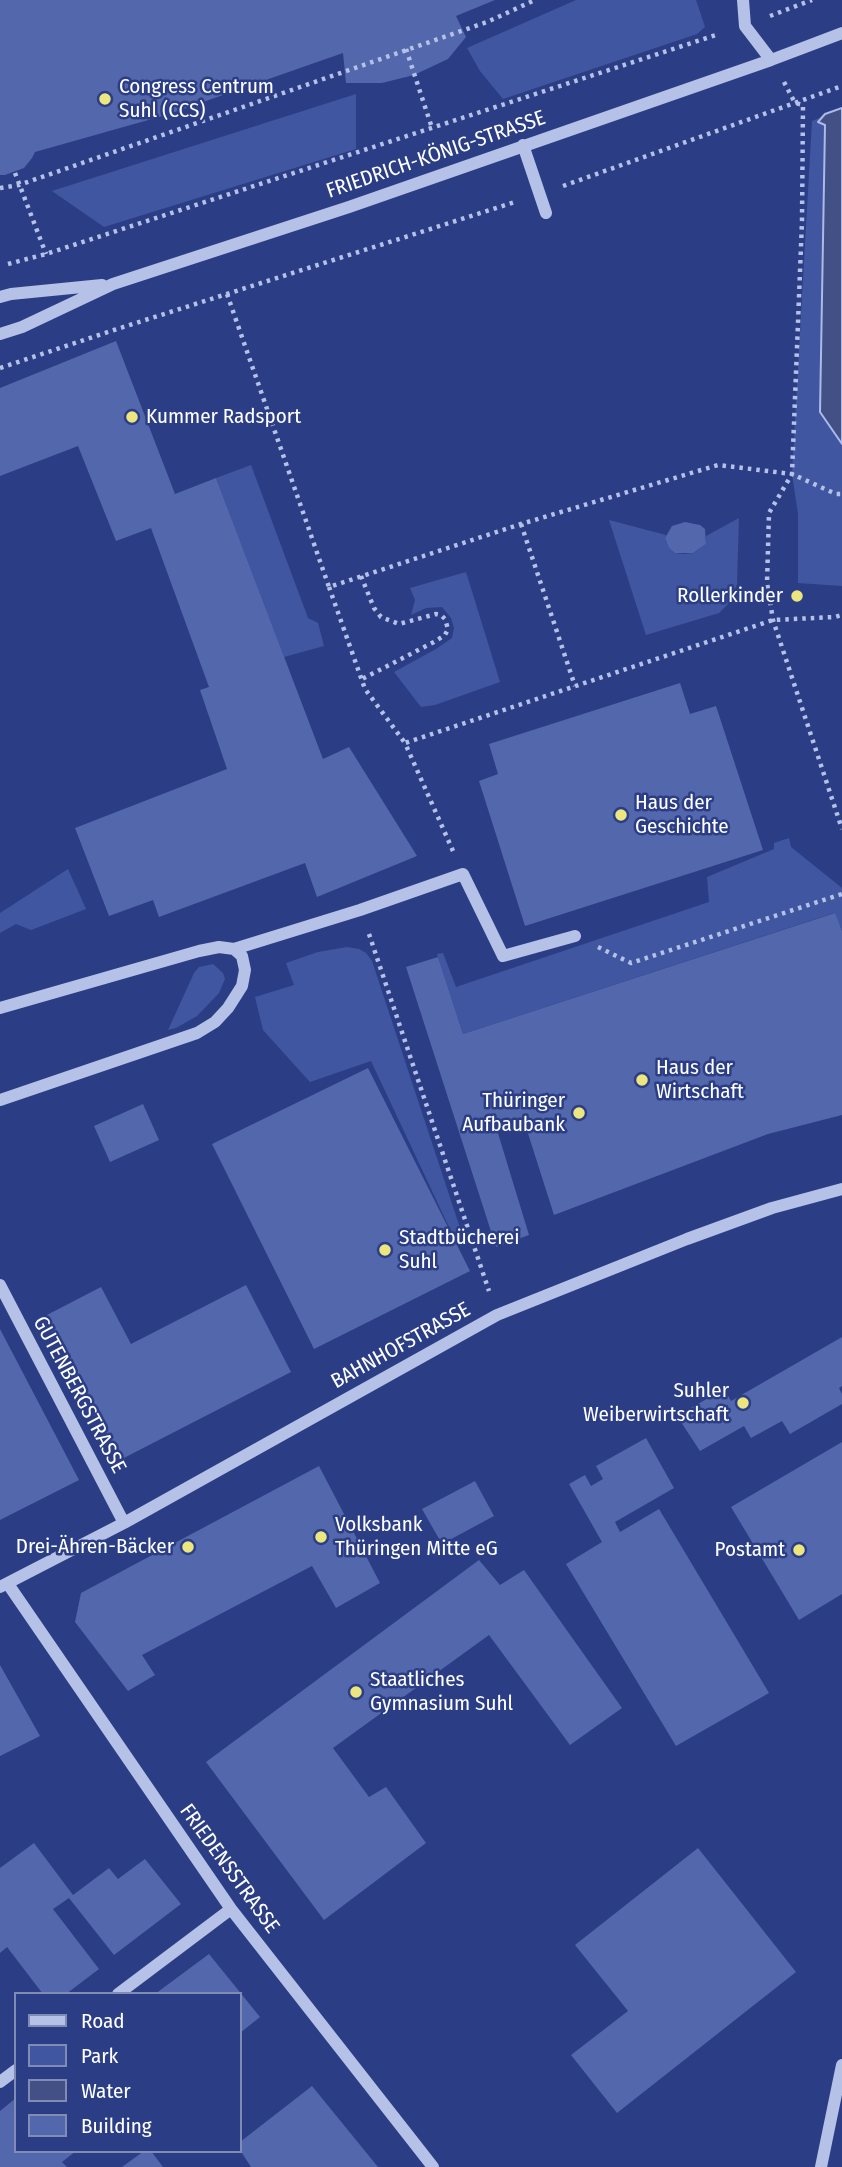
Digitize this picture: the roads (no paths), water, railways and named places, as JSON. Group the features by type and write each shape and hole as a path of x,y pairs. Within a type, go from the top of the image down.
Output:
{"street":[{"path":"743,0 745,26 771,60"},
{"name":"FRIEDRICH-KÖNIG-STRASSE","path":"0,334 22,327 113,284 349,207 842,33"},
{"path":"523,145 546,213"},
{"name":"FRIEDRICH-KÖNIG-STRASSE","path":"0,297 113,284"},
{"path":"0,1008 199,951 219,947 234,949 360,910 463,874 503,956 575,936"},
{"path":"0,1100 197,1032 215,1022 242,986 245,970 242,957 234,949"},
{"name":"BAHNHOFSTRASSE","path":"4,1585 124,1523 497,1315 687,1239 772,1209 842,1189"},
{"name":"GUTENBERGSTRASSE","path":"0,1285 124,1523"},
{"name":"FRIEDENSSTRASSE","path":"4,1585 231,1909 433,2167"},
{"path":"121,1992 231,1909"},
{"path":"821,2167 842,2065"}],"water":[{"path":"842,108 842,444 820,412 825,125 818,122 825,114"}],"place":[{"name":"Congress Centrum Suhl (CCS)","path":"105,99"},
{"name":"Kummer Radsport","path":"132,417"},
{"name":"Rollerkinder","path":"797,596"},
{"name":"Haus der Geschichte","path":"621,815"},
{"name":"Haus der Wirtschaft","path":"642,1080"},
{"name":"Thüringer Aufbaubank","path":"579,1113"},
{"name":"Stadtbücherei Suhl","path":"385,1250"},
{"name":"Suhler Weiberwirtschaft","path":"743,1403"},
{"name":"Volksbank Thüringen Mitte eG","path":"321,1537"},
{"name":"Drei-Ähren-Bäcker","path":"188,1547"},
{"name":"Postamt","path":"799,1550"},
{"name":"Staatliches Gymnasium Suhl","path":"356,1692"}]}
